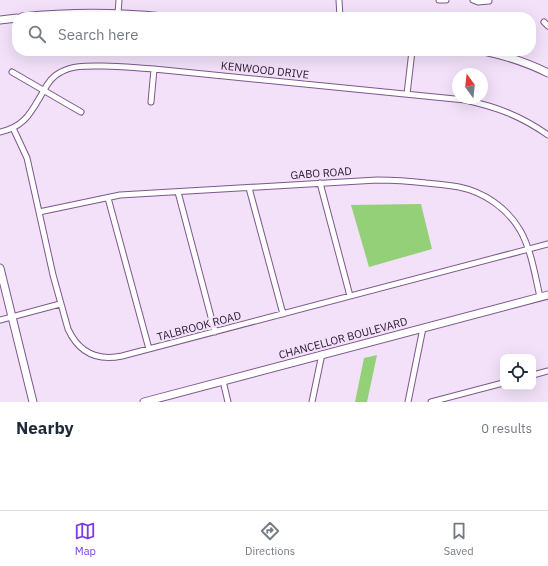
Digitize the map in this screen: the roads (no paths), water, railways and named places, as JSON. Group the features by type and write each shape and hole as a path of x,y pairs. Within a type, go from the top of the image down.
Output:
{"street":[{"path":"118,12 119,0"},
{"path":"339,0 340,12"},
{"path":"439,0 446,0"},
{"path":"473,0 478,2 489,1"},
{"path":"0,20 12,19"},
{"path":"407,94 411,56"},
{"path":"503,56 536,67 548,73"},
{"name":"KENWOOD DRIVE","path":"0,132 20,124 28,116 50,80 57,74 75,67 122,66 464,100 504,110 522,118 548,135"},
{"path":"151,102 154,69"},
{"path":"12,72 81,112"},
{"name":"TALBROOK ROAD","path":"13,128 28,158 60,304 70,335 78,345 90,353 100,357 113,358 149,349 548,244"},
{"name":"GABO ROAD","path":"39,212 120,196 320,183 391,180 452,186 468,189 478,193 489,199 506,212 520,230 528,249 540,297"},
{"path":"320,183 350,296"},
{"path":"249,188 282,314"},
{"path":"178,192 215,332"},
{"path":"108,198 149,349"},
{"path":"0,268 33,402"},
{"name":"CHANCELLOR BOULEVARD","path":"144,402 548,295"},
{"path":"0,320 60,304"},
{"path":"408,402 423,328"},
{"path":"312,402 322,354"},
{"path":"536,374 548,371"},
{"path":"223,381 228,402"},
{"path":"431,402 500,384"}]}
